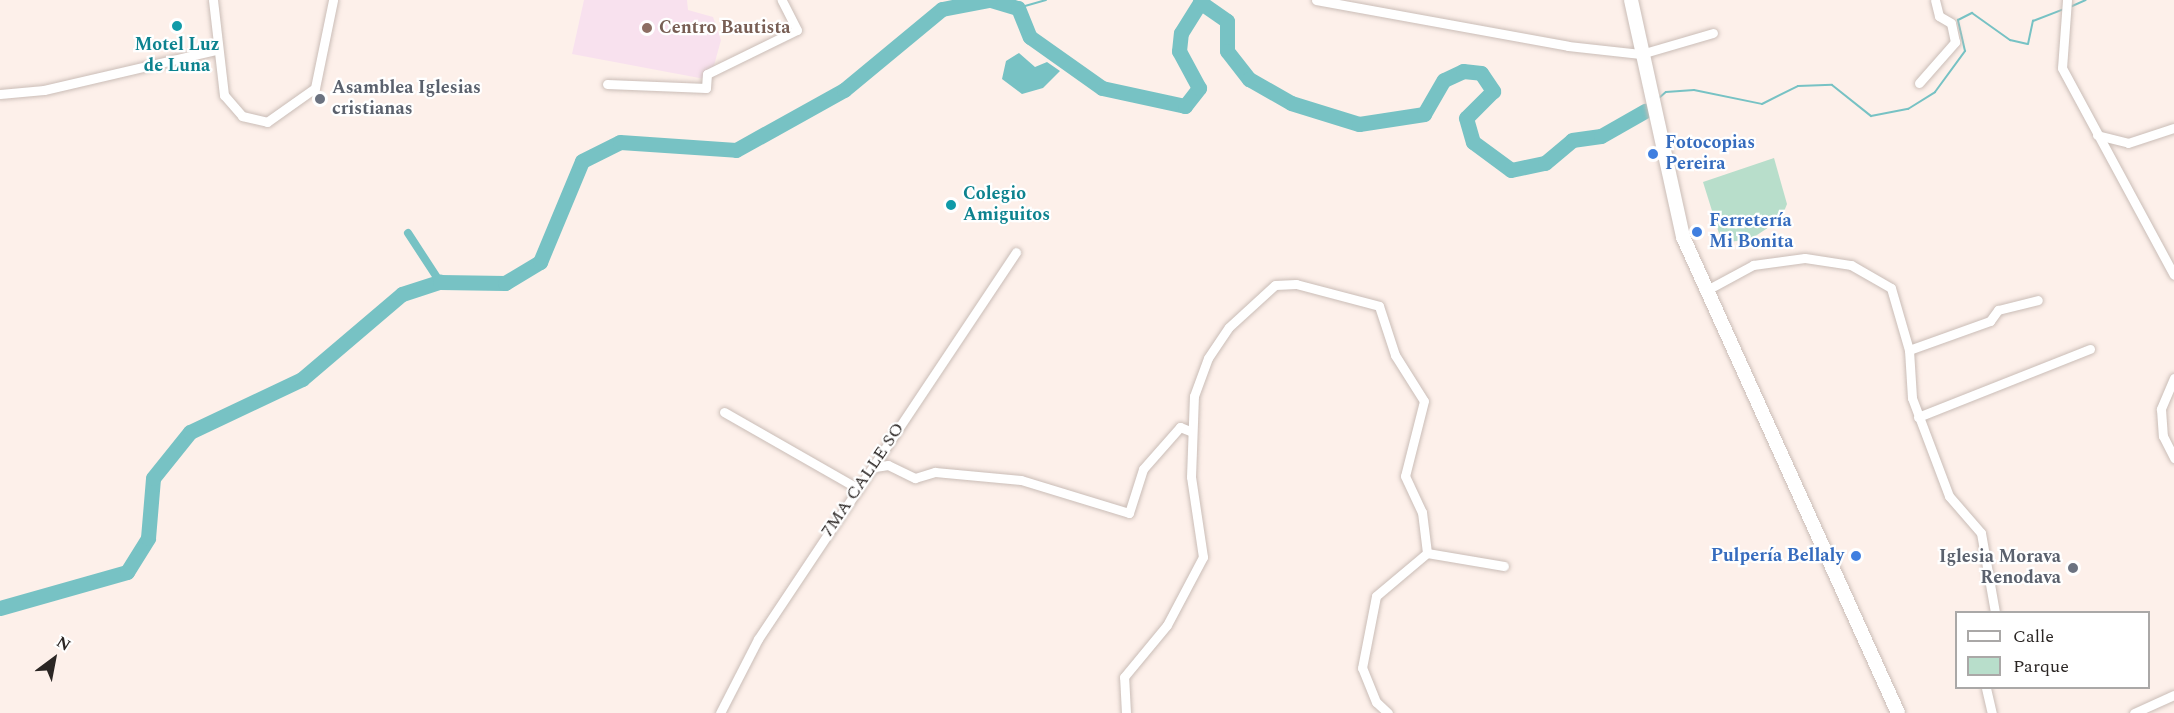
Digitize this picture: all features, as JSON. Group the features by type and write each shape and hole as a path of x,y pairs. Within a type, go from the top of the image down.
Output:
{"main road":[{"path":"1631,0 1653,114 1683,237 1705,291 1898,713"}],"street":[{"path":"213,0 216,50 227,102 242,116 267,122 315,88 333,0"},
{"path":"607,84 706,88 707,74 797,30 782,0"},
{"path":"1316,0 1568,46 1640,48 1713,33"},
{"path":"1919,83 1955,42 1951,22 1939,16 1935,0"},
{"path":"2067,0 2069,13 2062,68 2174,275"},
{"path":"0,94 44,90 216,50"},
{"path":"2097,135 2128,143 2174,128"},
{"name":"7MA CALLE SO","path":"720,713 758,639 875,467 1016,252"},
{"path":"1705,291 1753,265 1805,258 1851,265 1891,288 1909,350 1918,417 1948,496 1981,533 1995,611"},
{"path":"1126,713 1124,677 1167,625 1203,557 1190,430 1194,396 1208,358 1257,296 1275,285 1296,284 1379,306 1395,355 1424,401 1406,476 1422,512 1427,553"},
{"path":"1909,350 1990,321 1998,310 2038,300"},
{"path":"1918,417 2090,349"},
{"path":"2174,378 2166,390 2163,436 2174,458"},
{"path":"724,412 859,489"},
{"path":"875,467 888,465 915,478 935,472 1021,480 1129,513 1143,469 1180,428 1190,430"},
{"path":"1388,713 1376,702 1362,668 1376,596 1427,553 1504,566"},
{"path":"1986,689 1992,713"},
{"path":"2134,713 2174,695"}],"shaded area":[{"name":"Centro Bautista","path":"584,0 687,0 688,10 713,17 721,40 710,80 572,54"}],"green space":[{"path":"1774,158 1787,204 1781,219 1751,239 1722,243 1703,182"}],"water":[{"path":"1019,53 1035,67 1047,62 1060,71 1043,88 1022,94 1002,79 1006,61"}],"waterway":[{"path":"0,608 127,572 148,538 153,478 190,432 302,379 402,294 440,282 505,283 540,262 582,161 620,142 736,150 844,90 942,9 989,0"},
{"path":"991,0 1018,8 1030,37 1102,88 1185,106 1199,88 1179,51 1181,33 1200,2 1227,21 1227,51 1249,79 1291,103 1359,124 1424,114 1444,80 1463,71 1481,73 1493,91 1466,118 1473,142 1511,170 1545,163 1572,140 1601,136 1645,111"},
{"path":"1018,8 1046,0"},
{"path":"2070,7 2086,0"},
{"path":"1659,98 1666,92 1694,90 1762,104 1798,86 1832,85 1871,116 1908,109 1935,92 1965,51 1958,20 1972,13 2010,40 2028,44 2033,21 2064,9"},
{"path":"408,233 440,282"}],"place":[{"name":"Motel Luz de Luna","path":"177,26"},
{"name":"Centro Bautista","path":"647,28"},
{"name":"Asamblea Iglesias cristianas","path":"320,99"},
{"name":"Fotocopias Pereira","path":"1653,154"},
{"name":"Colegio Amiguitos","path":"951,205"},
{"name":"Ferretería Mi Bonita","path":"1697,232"},
{"name":"Pulpería Bellaly","path":"1856,556"},
{"name":"Iglesia Morava Renodava","path":"2073,568"}]}
